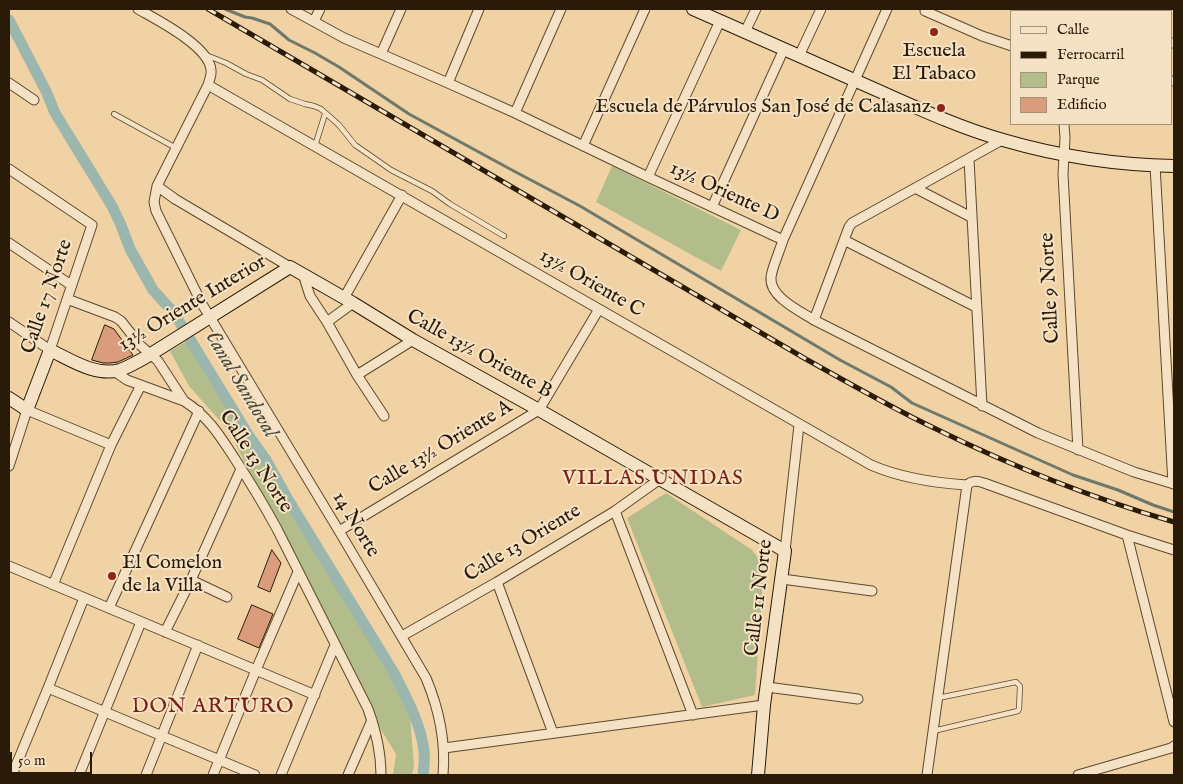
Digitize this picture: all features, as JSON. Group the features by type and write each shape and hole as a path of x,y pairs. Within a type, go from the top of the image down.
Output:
{"street":[{"path":"138,9 198,48 205,55 211,71 208,85 157,186"},
{"name":"13½ Oriente D","path":"291,9 344,38 515,113 648,178 783,240 771,278 774,290 780,297 814,320 1038,433 1134,472 1174,484"},
{"path":"314,22 320,9"},
{"path":"381,54 401,9"},
{"path":"448,83 480,9"},
{"path":"515,113 561,9"},
{"path":"583,146 645,9"},
{"path":"693,9 945,120 1002,140 1064,154 1109,161 1174,166"},
{"path":"745,32 756,9"},
{"path":"799,56 821,9"},
{"path":"783,240 887,9"},
{"path":"925,11 982,36 1010,45"},
{"path":"648,178 720,21"},
{"path":"712,207 784,50"},
{"path":"9,82 34,100"},
{"name":"13½ Oriente C","path":"208,85 870,465 881,470 941,484 977,481 1174,550"},
{"name":"Calle 9 Norte","path":"1064,125 1063,174 1078,450"},
{"path":"814,320 852,223 1002,140"},
{"path":"968,159 982,406"},
{"path":"1155,165 1174,484"},
{"name":"Calle 17 Norte","path":"9,169 92,225 9,466"},
{"name":"Calle 13½ Oriente B","path":"157,186 175,199 413,340 785,551"},
{"name":"14 Norte","path":"157,186 154,202 156,211 202,304 420,667 439,716 444,748 443,775"},
{"path":"915,188 972,217"},
{"path":"326,322 348,300 402,195"},
{"path":"844,240 976,306"},
{"path":"9,243 71,285"},
{"name":"13½ Oriente Interior","path":"114,371 151,354 290,267"},
{"path":"303,274 310,296 384,416"},
{"path":"67,299 118,319 158,361 184,401"},
{"name":"Calle 13½ Oriente A","path":"339,531 539,410 599,309"},
{"path":"9,322 50,350"},
{"path":"358,375 413,340"},
{"name":"Calle 13 Norte","path":"50,350 89,368 101,371 114,371 121,377 184,401 199,411 212,424 265,507 368,709 377,734 381,775"},
{"path":"52,585 111,445 141,385"},
{"path":"9,398 27,410 111,445"},
{"path":"109,608 199,411"},
{"name":"Calle 11 Norte","path":"758,775 764,705 782,579 799,425"},
{"path":"165,632 191,580 241,469"},
{"name":"Calle 13 Oriente","path":"402,636 497,582 615,511 660,480"},
{"path":"927,775 969,483"},
{"path":"615,511 693,715"},
{"path":"1127,535 1174,722"},
{"path":"9,566 315,694"},
{"path":"213,775 298,572"},
{"path":"782,579 872,590"},
{"path":"191,580 227,597"},
{"path":"497,582 553,733"},
{"path":"12,775 84,598"},
{"path":"78,775 140,622"},
{"path":"281,775 335,645"},
{"path":"146,775 198,646"},
{"path":"767,687 858,699"},
{"path":"48,688 255,775"},
{"path":"444,748 764,705"},
{"path":"348,775 372,720"},
{"path":"1078,775 1174,746"}],"lane":[{"path":"205,55 262,80 290,99 321,110 339,124 355,145 391,170 432,191 504,236"},
{"path":"114,114 176,148"},
{"path":"315,146 325,114"},
{"path":"933,731 1018,711 1020,686 1016,682 938,698"}],"green space":[{"path":"612,166 741,230 721,271 596,202"},
{"path":"190,339 409,703 414,766 412,775 393,775 396,754 365,704 229,431 189,386 170,351"},
{"path":"666,493 752,550 764,566 755,695 702,707 627,518"}],"building":[{"path":"105,325 114,329 133,355 118,362 110,363 92,360"},
{"path":"272,550 281,563 270,592 258,587"},
{"path":"252,605 273,614 259,648 238,639"}],"waterway":[{"path":"225,9 270,24 289,40 339,67 409,114 580,206 840,360 891,387 912,403 1073,475 1174,512"},
{"name":"Canal Sandoval","path":"9,20 46,91 55,113 112,206 130,249 153,290 174,313 249,436 266,460 394,673 420,731 424,754 423,775"}],"railway":[{"path":"208,9 804,358 885,403 963,442 1022,468 1082,492 1174,522"}],"place":[{"name":"Escuela El Tabaco","path":"934,32"},
{"name":"Escuela de Párvulos San José de Calasanz","path":"941,108"},
{"name":"El Comelon de la Villa","path":"112,576"}],"district":[{"name":"VILLAS UNIDAS","path":"653,480"},
{"name":"DON ARTURO","path":"213,708"}]}
